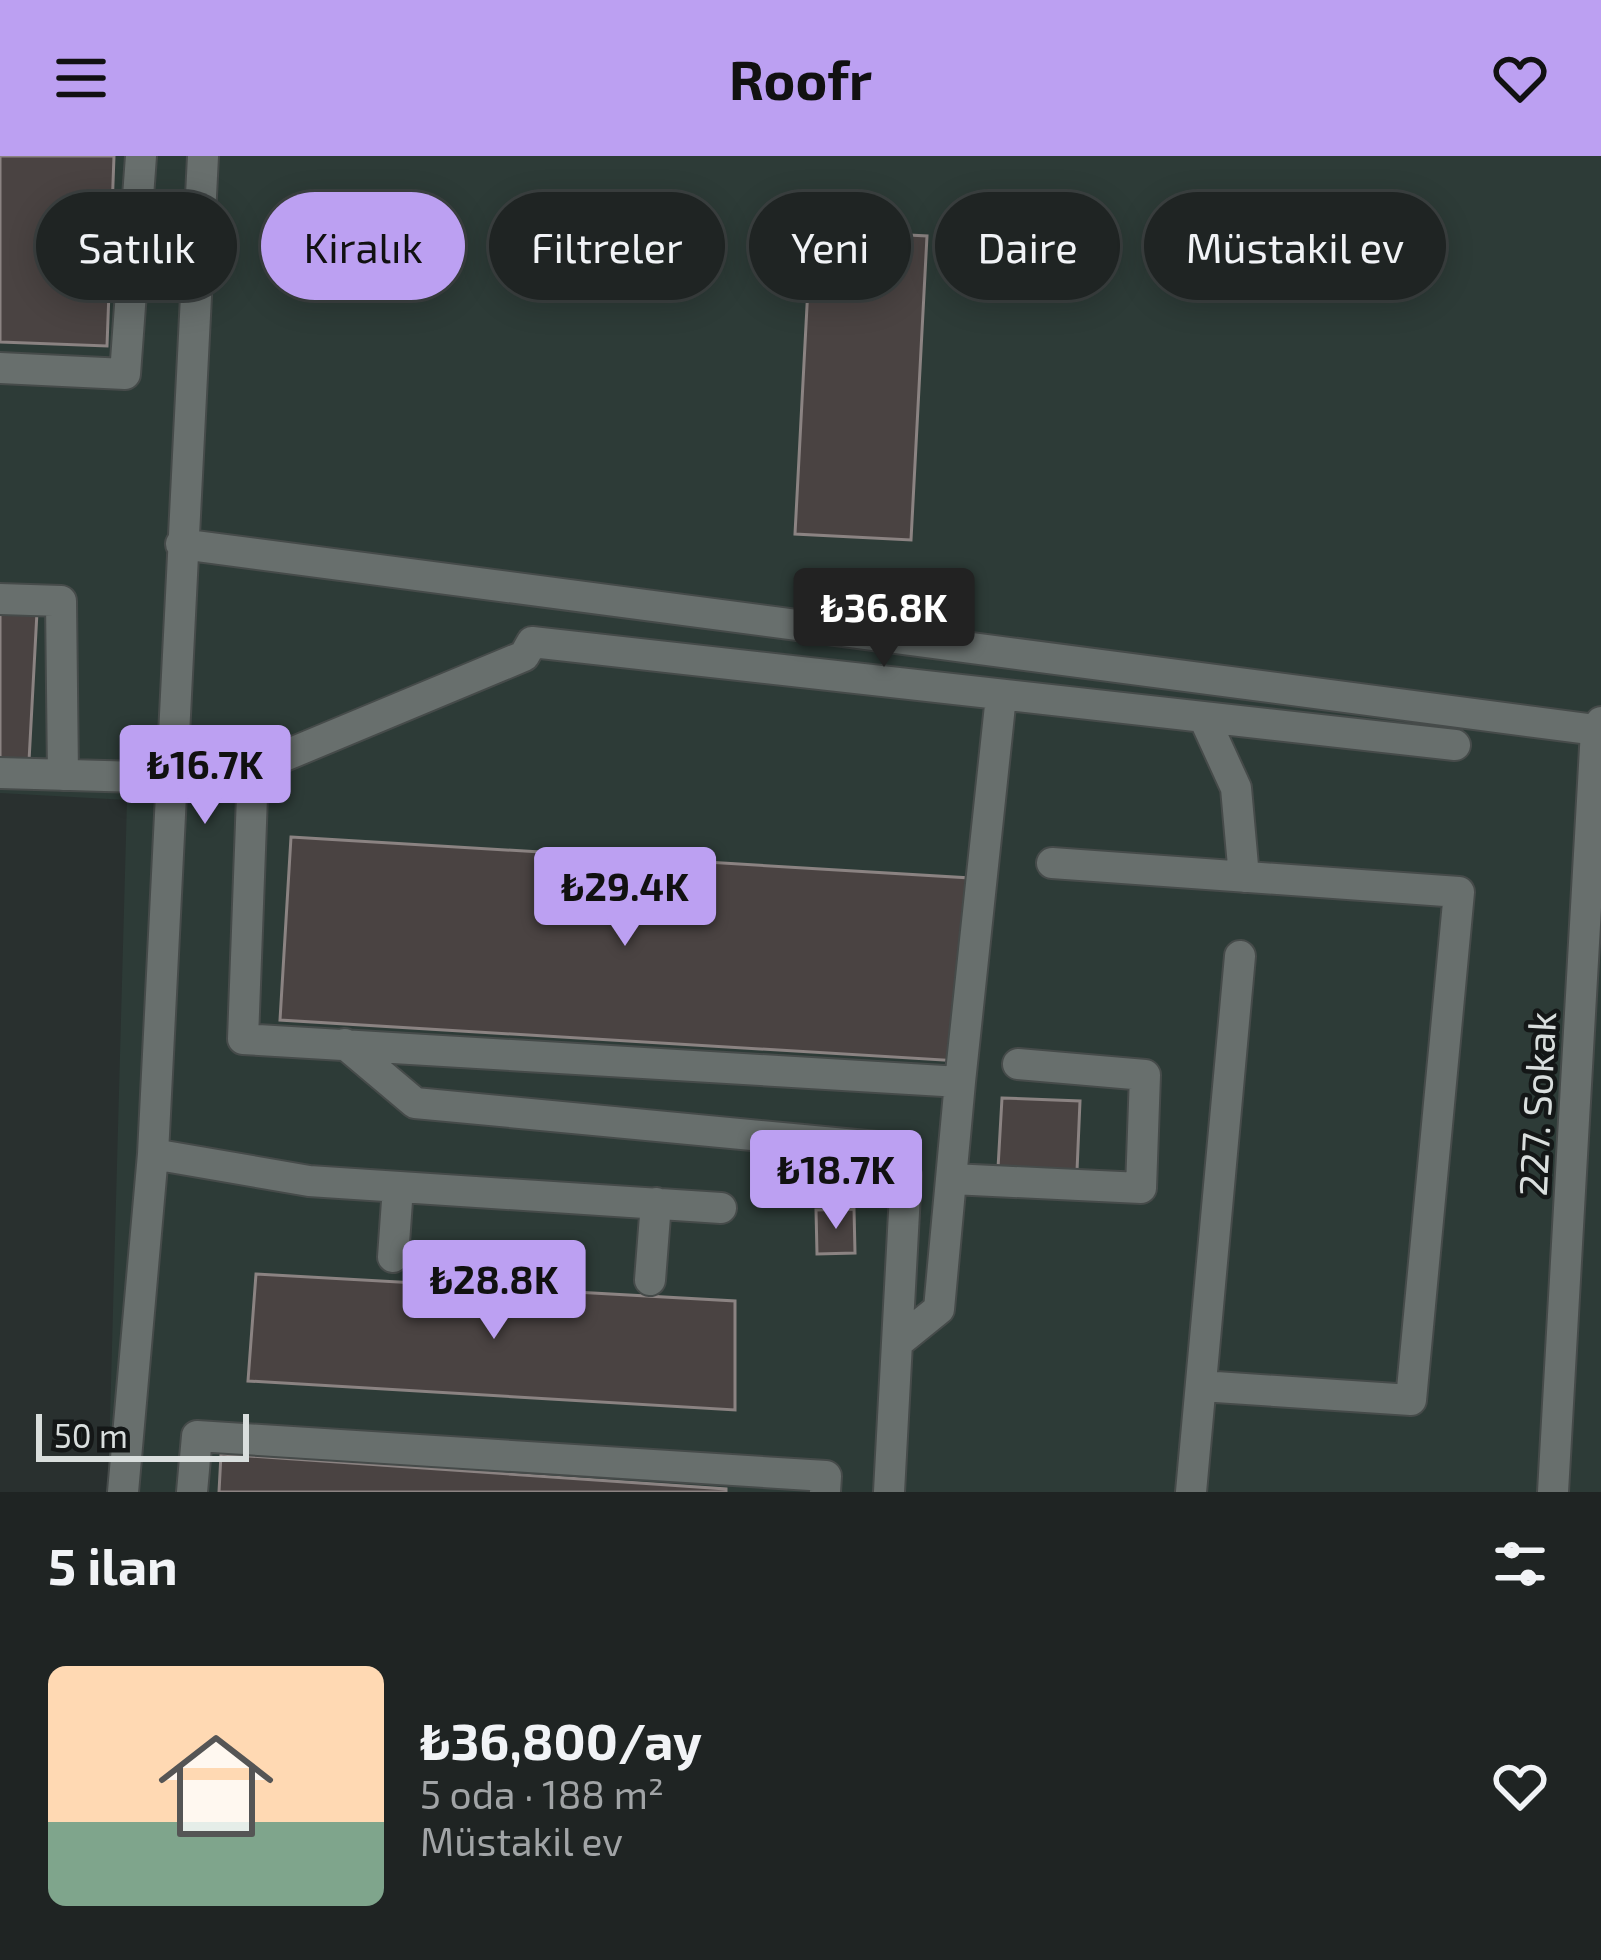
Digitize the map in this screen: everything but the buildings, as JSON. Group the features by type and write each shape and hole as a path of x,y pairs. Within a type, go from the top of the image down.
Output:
{"street":[{"path":"0,368 125,374 141,156"},
{"path":"123,1492 154,1154 203,156"},
{"path":"181,544 1599,726"},
{"path":"0,599 61,602 63,775"},
{"path":"960,1082 243,1039 254,769 524,656 532,643 1455,745"},
{"path":"897,1343 939,1309 1001,696"},
{"path":"1205,720 1236,788 1244,877"},
{"name":"227. Sokak","path":"1553,1492 1599,726"},
{"path":"0,773 174,778"},
{"path":"1052,863 1459,892 1411,1400 1201,1386"},
{"path":"1191,1492 1240,956"},
{"path":"345,1044 415,1103 877,1147 899,1159 906,1174 889,1492"},
{"path":"952,1179 1141,1188 1145,1076 1018,1064"},
{"path":"154,1154 309,1181 721,1208"},
{"path":"393,1257 398,1187"},
{"path":"650,1280 656,1204"},
{"path":"192,1492 197,1436 826,1476 825,1492"}],"shaded area":[{"path":"0,156 1601,156 1601,1492 108,1492 127,800 0,793"}]}
